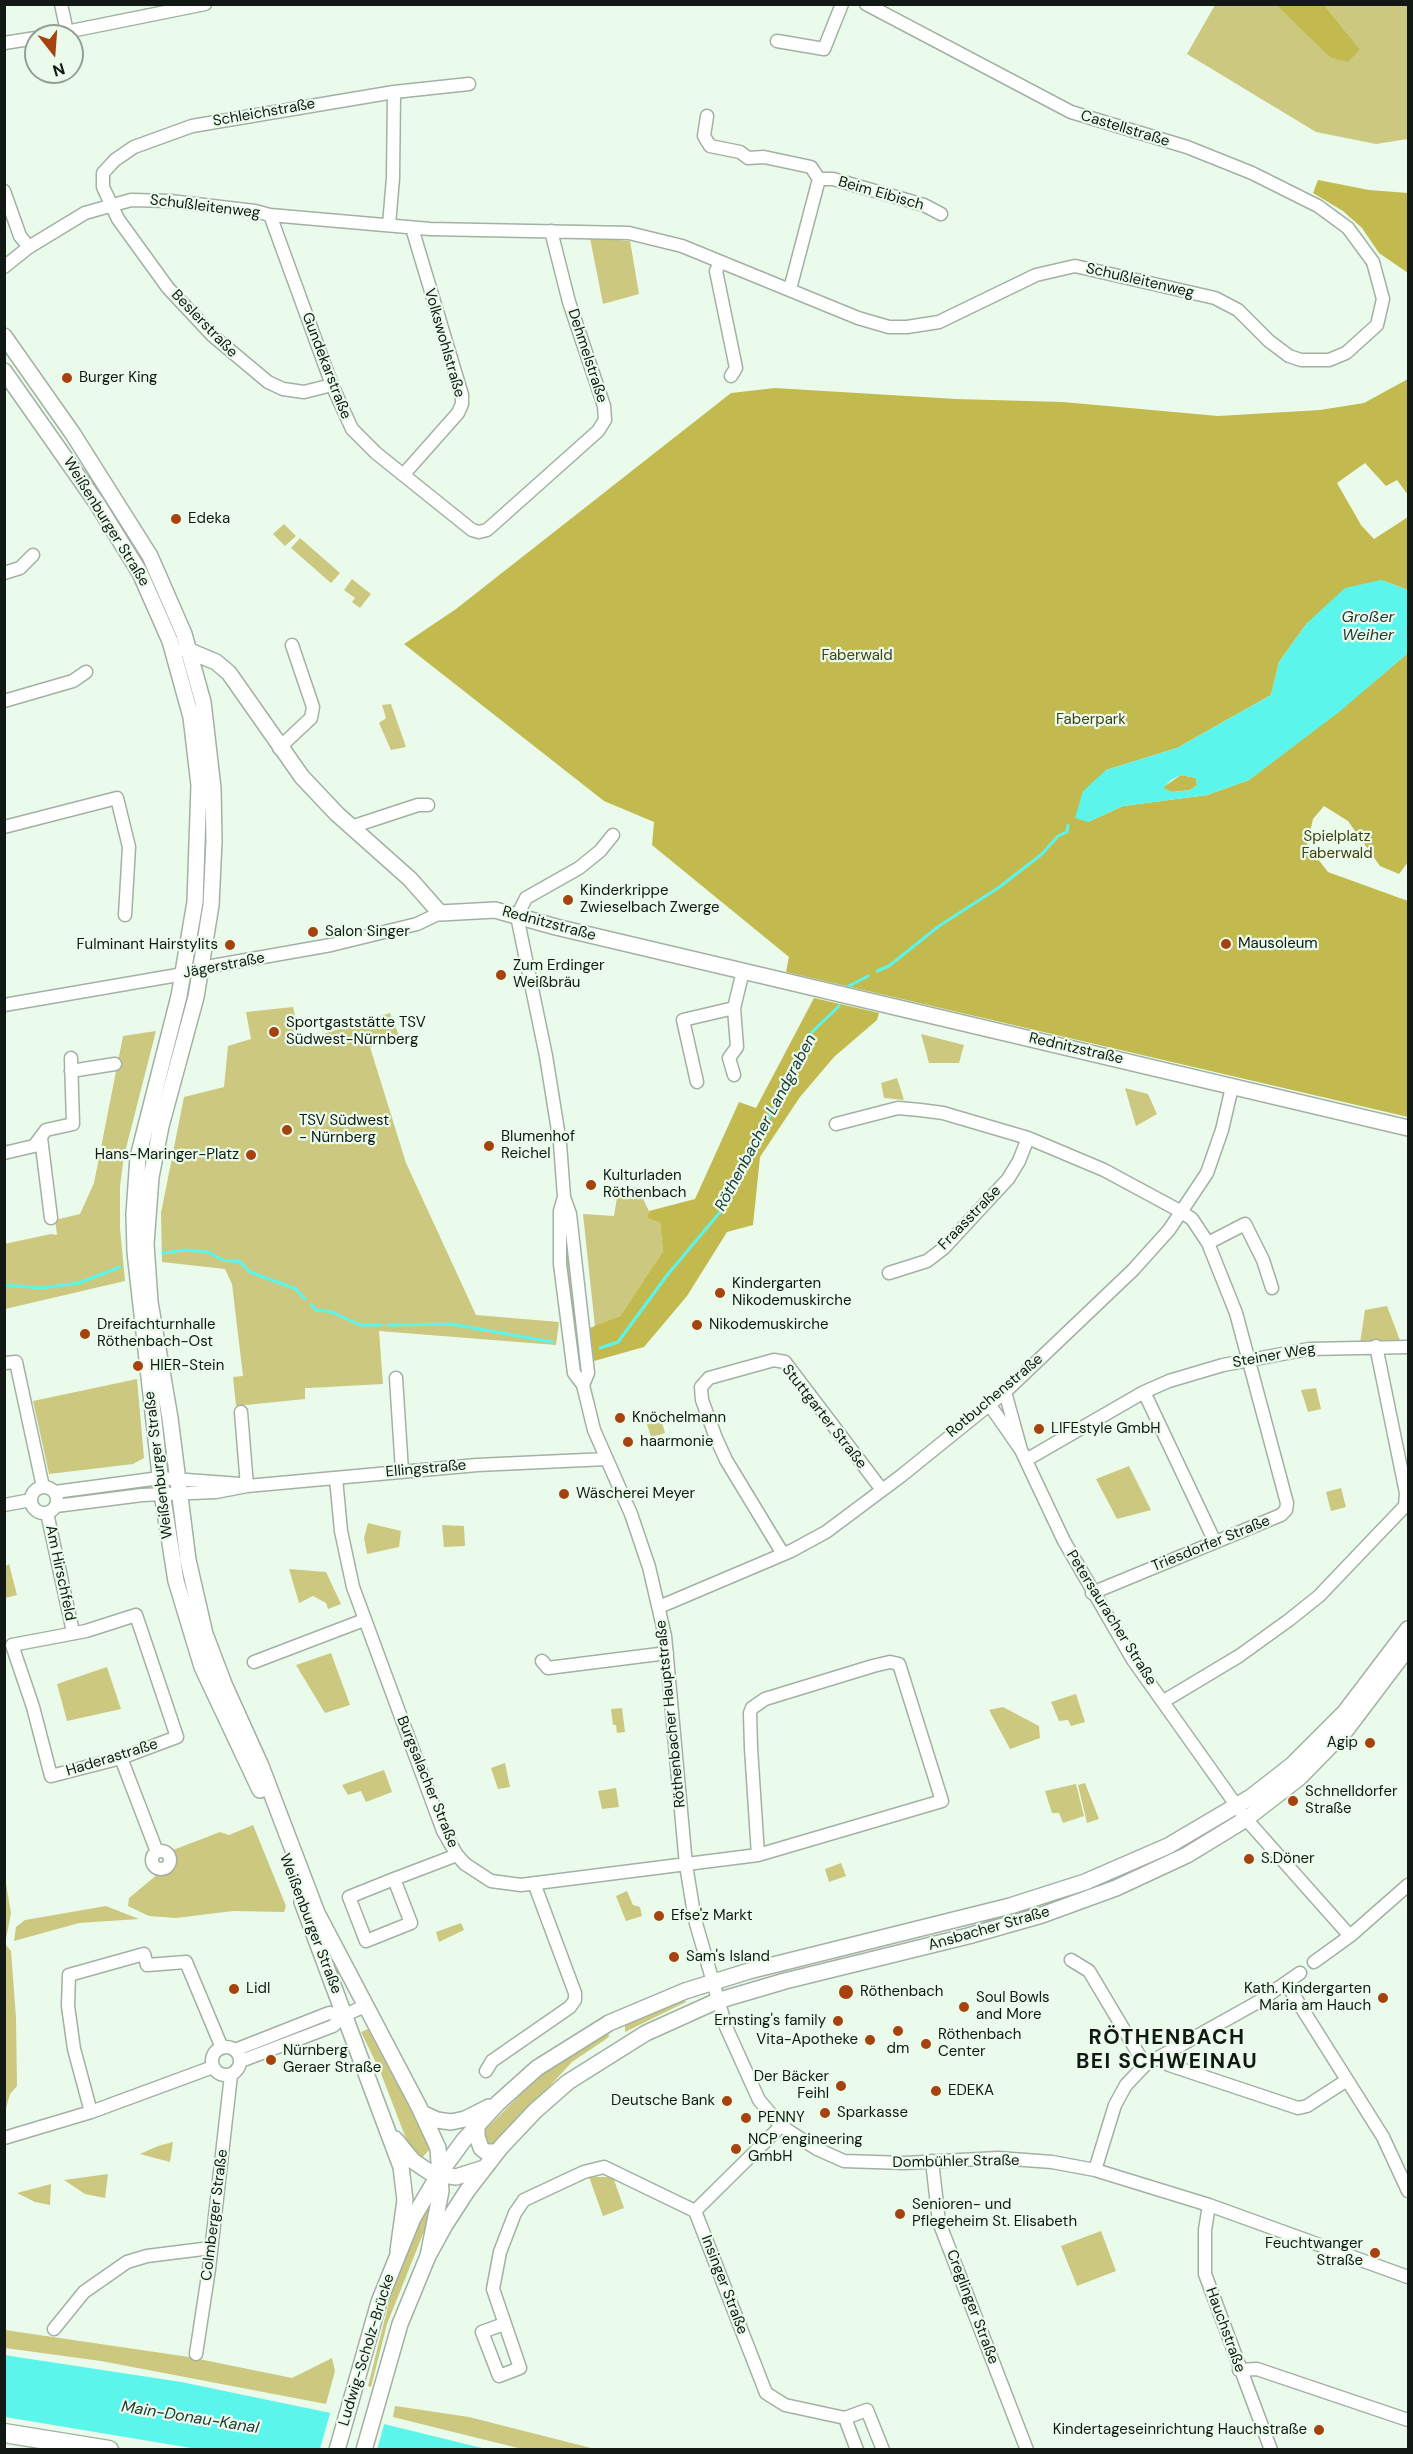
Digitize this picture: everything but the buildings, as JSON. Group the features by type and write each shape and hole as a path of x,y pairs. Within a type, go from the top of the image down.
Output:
{"highway":[{"path":"4,2433 109,2450"}],"main road":[{"name":"Weißenburger Straße","path":"4,336 100,474 154,564 172,600 190,651 206,718 213,788 214,859 202,968 157,1144 147,1214 150,1302 192,1583 213,1659 261,1766 317,1913 422,2113 439,2153 441,2191 428,2256"},
{"name":"Weißenburger Straße","path":"4,371 124,545 161,616 185,692 198,772 198,864 184,974 143,1130 135,1185 137,1273 161,1486 176,1581 194,1646 214,1696 259,1790 389,2132 404,2182 404,2209 398,2251"},
{"path":"71,465 88,474 100,474"},
{"path":"161,616 180,646 216,662 229,673 279,748 302,777 351,827 410,879 440,913"},
{"name":"Rednitzstraße","path":"440,913 495,910 1408,1128"},
{"name":"Ansbacher Straße","path":"398,2251 439,2174 477,2124 546,2062 609,2024 711,1982 950,1923 1055,1892 1149,1855 1242,1812 1320,1739 1355,1699 1408,1629"},
{"name":"Ansbacher Straße","path":"428,2256 455,2208 497,2152 557,2091 613,2051 670,2020 717,2001 785,1981 979,1933 1058,1910 1166,1865 1242,1812 1299,1778 1334,1744 1408,1648"},
{"path":"609,2024 616,2030 613,2051"},
{"path":"422,2113 437,2120 452,2122 465,2119 498,2103"},
{"path":"477,2124 477,2136 481,2148 486,2152 497,2152"},
{"path":"389,2132 417,2164 431,2173 456,2177 484,2168"},
{"name":"Ludwig-Scholz-Brücke","path":"337,2450 354,2383 398,2251"},
{"name":"Ludwig-Scholz-Brücke","path":"364,2450 404,2313 428,2256"}],"street":[{"path":"60,4 65,24"},
{"path":"84,28 154,10 205,4"},
{"path":"777,41 824,49 842,4"},
{"name":"Castellstraße","path":"866,4 1071,112 1187,147 1297,195 1348,228 1373,262"},
{"path":"4,43 24,40"},
{"name":"Schleichstraße","path":"109,204 103,187 103,173 123,154 150,141 218,120 394,92 470,84"},
{"path":"389,225 393,177 394,92"},
{"name":"Beim Eibisch","path":"707,116 704,136 710,146 740,152 748,158 764,157 811,167 819,179 790,289"},
{"name":"Beim Eibisch","path":"819,179 832,179 924,205 941,214"},
{"path":"4,191 20,236 29,247"},
{"name":"Schußleitenweg","path":"4,267 29,247 85,213 109,204 131,200 170,201 255,211 270,215 412,228 629,233 666,241 858,318 889,327 939,322 1036,275 1075,266 1215,298 1238,310 1269,341 1289,356 1314,362 1329,360 1346,353 1377,324 1383,299 1373,262"},
{"name":"Beslerstraße","path":"109,204 168,288 241,362 268,382 283,389 304,392 332,385"},
{"name":"Gundekarstraße","path":"270,215 332,385 352,429 368,446 472,530 479,532"},
{"name":"Volkswohlstraße","path":"404,474 458,412 462,404 462,395 412,228"},
{"name":"Dehmelstraße","path":"479,532 487,530 598,431 605,420 604,406 569,302 551,231"},
{"path":"720,262 716,272 736,368 731,376"},
{"path":"4,573 20,568 33,555"},
{"path":"279,748 311,718 313,707 292,645"},
{"path":"4,701 73,681 86,672"},
{"path":"4,827 117,798 129,847 125,915"},
{"path":"351,827 418,805 428,805"},
{"path":"516,916 526,898 579,868 600,851 613,835"},
{"name":"Jägerstraße","path":"4,1005 184,974 202,968 331,945 417,924 440,913"},
{"name":"Röthenbacher Hauptstraße","path":"516,916 546,1056 560,1143 564,1197 560,1211 560,1264 566,1327 574,1373 583,1385 594,1430 643,1545 659,1607 666,1653 686,1865 695,1920 711,1982"},
{"path":"734,1075 729,1058 737,1047 734,1008 743,971"},
{"path":"697,1082 683,1020 734,1008"},
{"path":"4,1152 34,1146 46,1130 73,1124 71,1058"},
{"path":"71,1071 115,1064"},
{"name":"Rotbuchenstraße","path":"659,1607 783,1554 826,1532 1005,1392 1133,1270 1169,1230 1207,1173 1222,1130 1232,1087"},
{"path":"836,1124 898,1108 943,1113 1028,1138 1104,1170 1180,1211 1192,1219 1208,1243 1225,1280 1249,1360"},
{"path":"40,1138 51,1218"},
{"name":"Fraasstraße","path":"889,1273 927,1261 944,1248 1008,1179 1019,1161 1028,1138"},
{"path":"1208,1243 1245,1224 1263,1260 1272,1288"},
{"path":"1164,1701 1253,1647 1319,1596 1405,1506 1406,1493 1376,1346"},
{"name":"Steiner Weg","path":"1024,1455 1144,1392 1194,1373 1308,1349 1408,1347"},
{"name":"Stuttgarter Straße","path":"783,1554 726,1460 716,1438 702,1400 701,1387 709,1378 774,1360 785,1362 882,1490"},
{"name":"Triesdorfer Straße","path":"1092,1593 1281,1515 1286,1510 1287,1503 1249,1360"},
{"name":"Am Hirschfeld","path":"4,1363 16,1362 49,1489 73,1632"},
{"path":"396,1378 402,1471"},
{"name":"Petersauracher Straße","path":"1005,1392 1024,1455"},
{"path":"1144,1392 1215,1542"},
{"name":"Petersauracher Straße","path":"989,1404 1024,1455 1092,1593 1133,1660 1242,1812"},
{"path":"241,1412 247,1486"},
{"name":"Ellingstraße","path":"161,1486 179,1485 216,1492 247,1486 402,1471 515,1462 607,1459"},
{"name":"Burgsalacher Straße","path":"336,1478 344,1549 364,1620 443,1831 457,1856 473,1871 491,1881 514,1886 759,1855 942,1801 899,1664 890,1662 873,1666 765,1699 752,1707 750,1725 759,1855"},
{"path":"161,1486 52,1509 36,1510 31,1500 33,1493 49,1489 161,1486"},
{"path":"4,1505 31,1500"},
{"name":"Haderastraße","path":"136,1615 177,1737 121,1758 51,1776 33,1707 12,1645 73,1632 86,1631 136,1615"},
{"path":"254,1662 364,1620"},
{"path":"542,1661 548,1668 666,1653"},
{"path":"121,1758 157,1852"},
{"path":"1242,1812 1350,1936"},
{"path":"394,1879 411,1923 366,1941 349,1897 394,1879 457,1856"},
{"path":"486,2071 492,2061 570,2007 575,2000 575,1993 534,1883"},
{"path":"1314,1962 1350,1936 1408,1885"},
{"path":"91,2112 74,2049 68,2006 69,1975 144,1954 147,1965 186,1962 222,2048 238,2055 333,2026 345,2015 365,2006"},
{"path":"1071,1960 1089,1971 1145,2065"},
{"path":"1095,2170 1115,2104 1126,2085 1145,2065 1258,2002 1300,1972"},
{"path":"711,1982 717,2001"},
{"path":"1286,1983 1383,2137 1408,2191"},
{"name":"Dombühler Straße","path":"717,2001 759,2100 781,2126 818,2150 844,2161 869,2164 998,2158 1052,2162 1095,2170 1209,2205 1408,2277"},
{"path":"222,2048 213,2055 213,2067 221,2074 231,2075 238,2069 238,2055"},
{"path":"1162,2055 1169,2065 1298,2108 1307,2106 1347,2080"},
{"path":"4,2138 34,2131 91,2112 213,2067"},
{"name":"Colmberger Straße","path":"196,2354 212,2248 231,2075"},
{"path":"504,2324 493,2289 500,2252 515,2213 524,2200 584,2172 604,2167 696,2211 781,2126"},
{"name":"Creglinger Straße","path":"932,2162 939,2222 1027,2450"},
{"name":"Hauchstraße","path":"1209,2205 1205,2230 1205,2274 1239,2370 1271,2450"},
{"name":"Insinger Straße","path":"696,2211 766,2393 785,2405 845,2418 867,2410 883,2450"},
{"path":"54,2329 84,2292 127,2262 147,2256 212,2248"},
{"path":"1239,2370 1257,2369 1408,2420"},
{"path":"845,2418 857,2450"}],"shaded area":[{"path":"1277,4 1329,57 1360,49 1324,5 1408,5 1408,139 1376,144 1316,132 1187,54 1215,5"},
{"path":"590,238 630,241 639,294 603,304"},
{"path":"284,524 296,536 285,546 273,534"},
{"path":"300,538 340,573 331,583 291,548"},
{"path":"352,579 371,594 360,608 352,602 355,598 344,590"},
{"path":"391,704 406,747 391,750 379,723 386,718 382,705"},
{"name":"TSV Südwest - Nürnberg","path":"293,1007 301,1041 390,1013 400,1038 370,1047 406,1163 476,1315 559,1322 556,1345 379,1331 383,1384 305,1388 305,1399 236,1406 233,1377 243,1376 232,1284 225,1269 162,1262 161,1213 184,1097 224,1087 228,1046 251,1039 246,1012"},
{"path":"156,1031 124,1156 120,1186 120,1228 125,1281 5,1309 4,1244 51,1234 57,1235 55,1220 80,1214 94,1183 123,1036"},
{"path":"921,1034 964,1045 959,1063 929,1063"},
{"path":"897,1078 904,1100 884,1098 881,1083"},
{"path":"1125,1088 1148,1094 1157,1114 1136,1126"},
{"path":"637,1187 649,1211 647,1218 660,1223 663,1251 620,1316 595,1327 583,1214 614,1216 618,1191"},
{"path":"564,1210 579,1324 569,1324"},
{"path":"1387,1306 1401,1343 1360,1343 1365,1310"},
{"path":"137,1379 144,1458 133,1464 49,1474 33,1401"},
{"path":"1316,1388 1321,1409 1308,1412 1301,1390"},
{"path":"660,1415 665,1433 651,1437 646,1421"},
{"path":"1129,1466 1151,1510 1117,1519 1096,1479"},
{"path":"1341,1488 1346,1507 1331,1511 1326,1492"},
{"path":"368,1523 401,1531 399,1547 367,1554 364,1538"},
{"path":"442,1525 464,1526 465,1546 444,1547"},
{"path":"9,1564 17,1595 5,1598 5,1567"},
{"path":"289,1569 326,1572 341,1604 328,1609 326,1603 313,1596 299,1603"},
{"path":"331,1653 350,1705 325,1713 296,1665"},
{"path":"107,1667 121,1709 67,1721 57,1684"},
{"path":"1076,1694 1085,1722 1071,1726 1068,1720 1059,1721 1051,1702"},
{"path":"1003,1707 1039,1726 1040,1738 1010,1749 989,1710"},
{"path":"622,1708 625,1732 617,1733 616,1725 613,1725 611,1709"},
{"path":"505,1763 510,1787 498,1789 491,1768"},
{"path":"384,1770 392,1792 366,1802 361,1791 348,1795 342,1785"},
{"path":"1085,1783 1099,1819 1087,1823 1078,1785"},
{"path":"1076,1784 1084,1816 1063,1823 1059,1813 1052,1813 1045,1791"},
{"path":"616,1788 619,1807 602,1809 598,1791"},
{"path":"253,1825 286,1906 284,1912 233,1911 176,1918 149,1916 128,1906 129,1898 158,1874 168,1873 176,1864 173,1850 220,1832 229,1835"},
{"path":"841,1863 846,1876 829,1882 825,1869"},
{"path":"4,1872 11,1913 5,1944 11,1951 16,2018 17,2086 10,2094 5,2112"},
{"path":"627,1891 633,1905 640,1907 642,1916 626,1921 616,1896"},
{"path":"106,1906 139,1919 79,1923 14,1941 16,1927 25,1920"},
{"path":"461,1923 464,1930 439,1942 436,1932"},
{"path":"683,1997 686,2002 625,2032 625,2021"},
{"path":"368,2029 431,2148 420,2160 410,2149 380,2071 361,2032"},
{"path":"608,2031 609,2037 572,2062 497,2143 491,2145 484,2143 484,2131 545,2070"},
{"path":"173,2142 170,2162 140,2154 158,2146"},
{"path":"108,2174 105,2198 85,2194 64,2180"},
{"path":"589,2177 613,2177 624,2208 603,2216"},
{"path":"51,2184 50,2205 35,2202 17,2193"},
{"path":"436,2188 427,2224 387,2324 371,2387 368,2386 394,2282 407,2246"},
{"path":"1101,2231 1116,2271 1077,2286 1061,2246"},
{"path":"5,2330 189,2357 292,2378 332,2358 335,2371 326,2404 101,2361 5,2348"},
{"path":"395,2406 469,2417 595,2449 522,2449 393,2417"}],"green space":[{"path":"1277,5 1324,5 1360,49 1348,62 1329,57"},
{"path":"1318,180 1369,190 1408,193 1408,273 1379,253 1362,228 1343,211 1313,193"},
{"name":"Faberwald","path":"1408,379 1408,495 1397,480 1386,486 1365,463 1337,483 1361,525 1374,539 1408,517 1408,590 1381,580 1307,623 1279,662 1271,695 1177,748 1106,770 1088,822 1123,806 1207,795 1249,780 1338,712 1408,653 1408,862 1399,874 1380,866 1348,821 1324,806 1313,819 1307,845 1328,872 1408,901 1408,1117 786,972 789,957 652,845 654,822 604,801 404,644 456,609 731,393 775,388 956,399 1063,402 1218,416 1320,410 1364,403"},
{"path":"1181,775 1196,778 1197,785 1190,790 1172,792 1162,788"},
{"path":"814,998 879,1013 877,1020 834,1057 800,1097 760,1157 753,1225 727,1232 687,1296 644,1347 594,1361 590,1328 620,1316 663,1251 660,1223 647,1218 649,1211 695,1199 739,1102 756,1108"}],"water":[{"name":"Großer Weiher","path":"1381,580 1408,590 1408,653 1339,712 1249,780 1207,795 1123,806 1088,822 1075,818 1083,791 1106,770 1177,748 1271,695 1279,662 1307,623 1345,588","holes":["1181,775 1196,778 1197,785 1190,790 1173,792 1163,788 1171,780"]},
{"name":"Main-Donau-Kanal","path":"4,2355 181,2382 384,2424 486,2449 197,2449 5,2417"}],"pier":[{"path":"331,2410 385,2421 377,2450 320,2449"}],"waterway":[{"name":"Röthenbacher Landgraben","path":"877,971 889,966 939,926 998,888 1042,854 1058,836 1067,832 1068,825"},
{"name":"Röthenbacher Landgraben","path":"847,987 868,976"},
{"name":"Röthenbacher Landgraben","path":"600,1348 618,1342 668,1274 721,1211 762,1129 802,1060 811,1033 839,1006"},
{"name":"Röthenbacher Landgraben","path":"163,1253 185,1250 208,1252 223,1260 240,1262 250,1272 296,1289 305,1299"},
{"name":"Röthenbacher Landgraben","path":"4,1285 41,1288 79,1283 120,1267"},
{"name":"Röthenbacher Landgraben","path":"311,1305 316,1310 332,1312 360,1325 381,1325"},
{"name":"Röthenbacher Landgraben","path":"388,1325 451,1324 552,1342"}],"place":[{"name":"Burger King","path":"67,378"},
{"name":"Edeka","path":"176,519"},
{"name":"Kinderkrippe Zwieselbach Zwerge","path":"568,900"},
{"name":"Salon Singer","path":"313,932"},
{"name":"Mausoleum","path":"1226,944"},
{"name":"Fulminant Hairstylits","path":"230,945"},
{"name":"Zum Erdinger Weißbräu","path":"501,975"},
{"name":"Sportgaststätte TSV Südwest-Nürnberg","path":"274,1032"},
{"name":"TSV Südwest - Nürnberg","path":"287,1130"},
{"name":"Blumenhof Reichel","path":"489,1146"},
{"name":"Hans-Maringer-Platz","path":"251,1155"},
{"name":"Kulturladen Röthenbach","path":"591,1185"},
{"name":"Kindergarten Nikodemuskirche","path":"720,1293"},
{"name":"Nikodemuskirche","path":"697,1325"},
{"name":"Dreifachturnhalle Röthenbach-Ost","path":"85,1334"},
{"name":"HIER-Stein","path":"138,1366"},
{"name":"Knöchelmann","path":"620,1418"},
{"name":"LIFEstyle GmbH","path":"1039,1429"},
{"name":"haarmonie","path":"628,1442"},
{"name":"Wäscherei Meyer","path":"564,1494"},
{"name":"Agip","path":"1370,1743"},
{"name":"Schnelldorfer Straße","path":"1293,1801"},
{"name":"S.Döner","path":"1249,1859"},
{"name":"Efse'z Markt","path":"659,1916"},
{"name":"Sam's Island","path":"674,1957"},
{"name":"Lidl","path":"234,1989"},
{"name":"Röthenbach","path":"846,1992"},
{"name":"Kath. Kindergarten Maria am Hauch","path":"1383,1998"},
{"name":"Soul Bowls and More","path":"964,2007"},
{"name":"Ernsting's family","path":"838,2021"},
{"name":"dm","path":"898,2031"},
{"name":"Vita-Apotheke","path":"870,2040"},
{"name":"Röthenbach Center","path":"926,2044"},
{"name":"Nürnberg Geraer Straße","path":"271,2060"},
{"name":"Der Bäcker Feihl","path":"841,2086"},
{"name":"EDEKA","path":"936,2091"},
{"name":"Deutsche Bank","path":"727,2101"},
{"name":"Sparkasse","path":"825,2113"},
{"name":"PENNY","path":"746,2118"},
{"name":"NCP engineering GmbH","path":"736,2149"},
{"name":"Senioren- und Pflegeheim St. Elisabeth","path":"900,2214"},
{"name":"Feuchtwanger Straße","path":"1375,2253"},
{"name":"Kindertageseinrichtung Hauchstraße","path":"1319,2430"}],"district":[{"name":"RÖTHENBACH BEI SCHWEINAU","path":"1167,2050"}],"park label":[{"name":"Faberpark","path":"1091,720"},
{"name":"Spielplatz Faberwald","path":"1337,846"}]}
